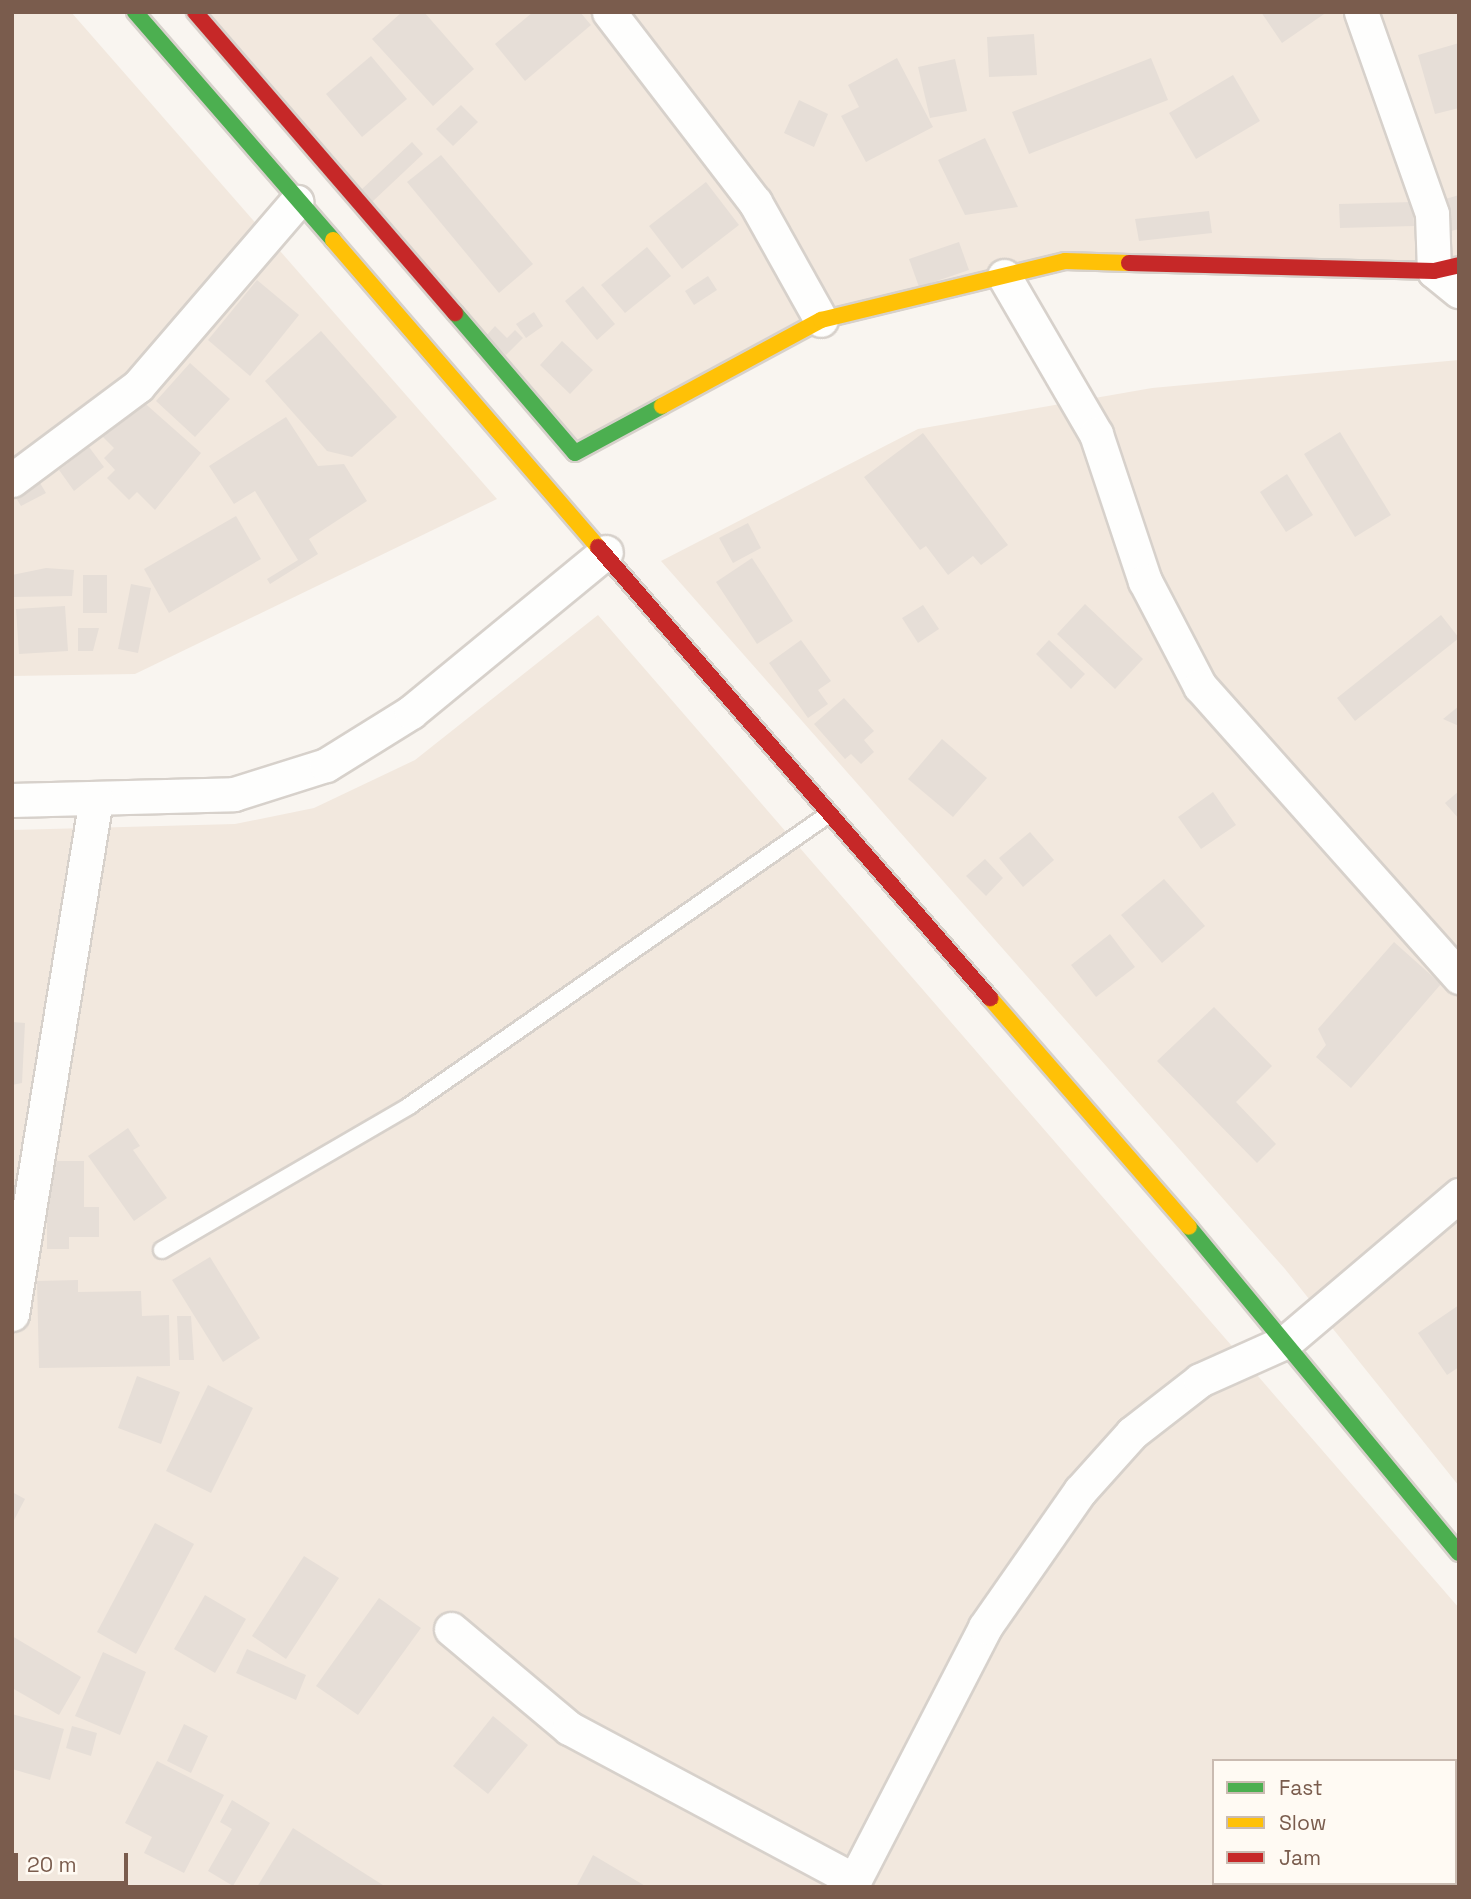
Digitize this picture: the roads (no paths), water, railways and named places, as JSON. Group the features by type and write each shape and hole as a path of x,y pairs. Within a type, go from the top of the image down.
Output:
{"main road":[{"path":"135,12 296,202 606,552 829,814 1287,1341 1459,1553"},
{"path":"195,12 575,453 821,320 1065,261 1451,275"}],"street":[{"path":"610,12 755,202 821,320"},
{"path":"1361,12 1451,275"},
{"path":"12,480 138,386 296,202"},
{"path":"1004,276 1097,434 1145,581 1200,686 1459,977"},
{"path":"12,800 234,794 326,765 411,712 606,552"},
{"path":"12,1314 96,799"},
{"path":"451,1629 569,1728 852,1883 985,1627 1080,1491 1132,1433 1200,1380 1287,1341 1459,1195"}],"lane":[{"path":"162,1250 409,1106 829,814"}]}
